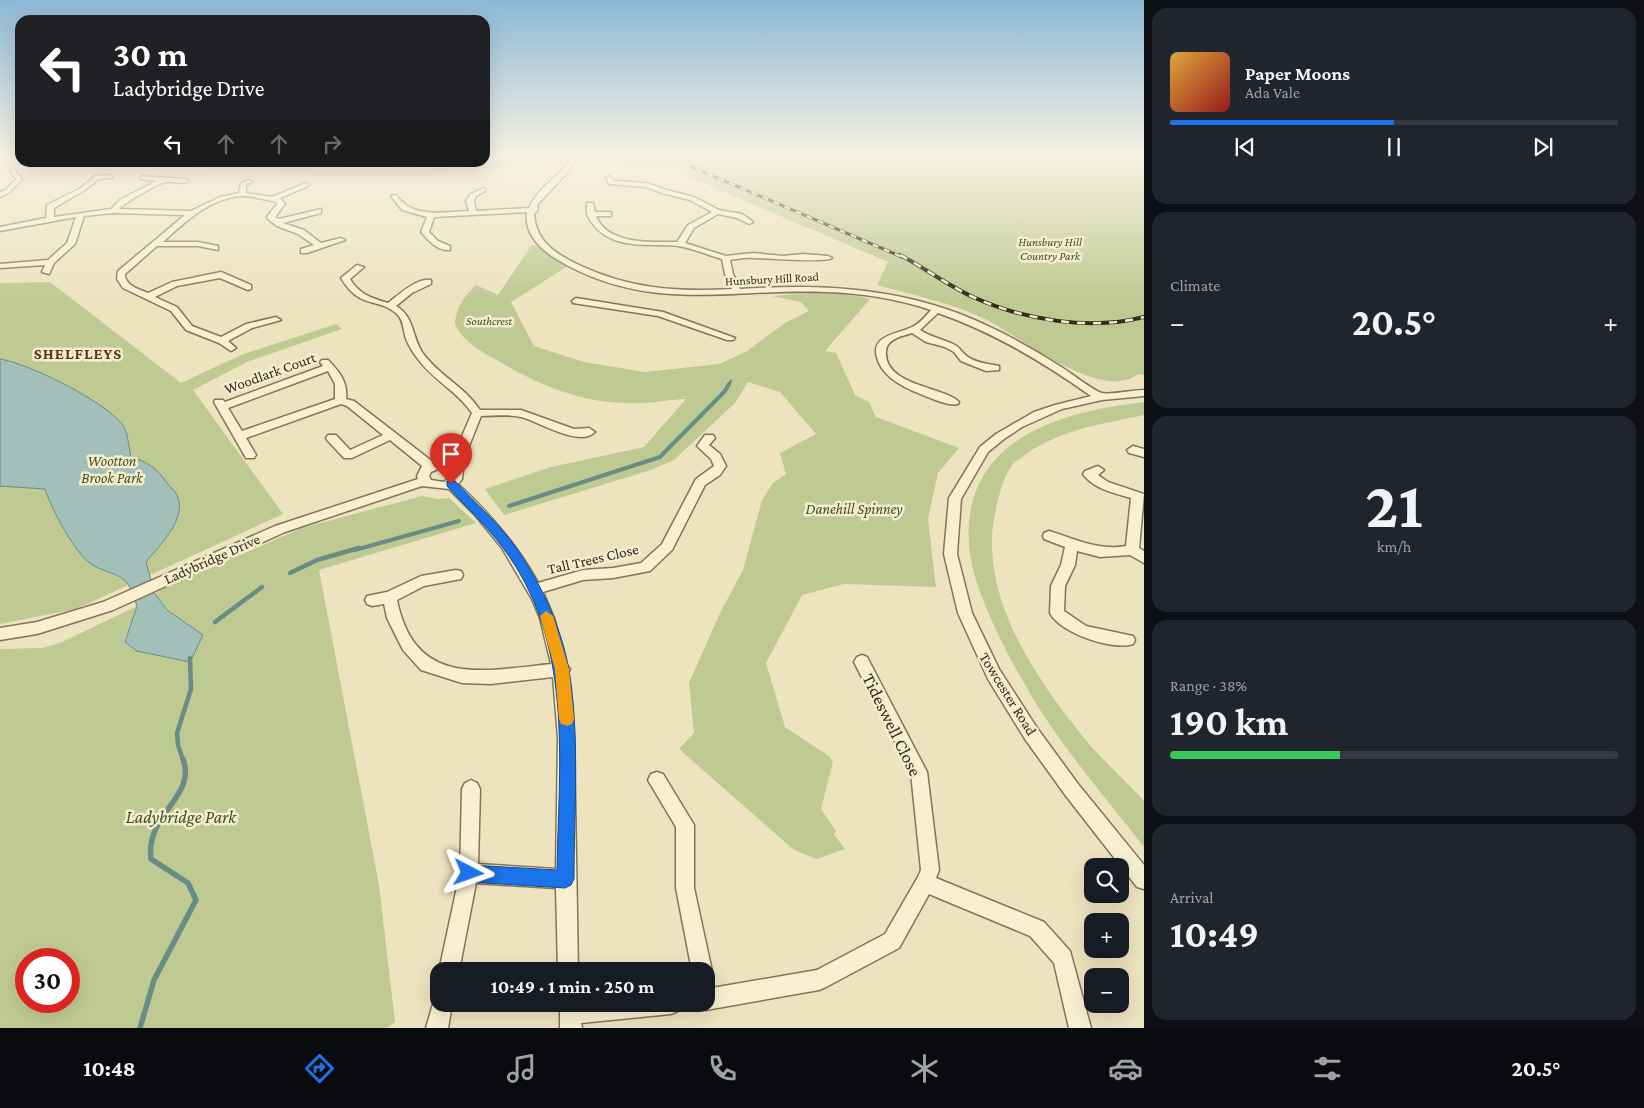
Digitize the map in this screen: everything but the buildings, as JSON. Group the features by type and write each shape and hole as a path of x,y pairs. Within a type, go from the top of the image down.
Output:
{"street":[{"path":"50,219 50,207 55,203"},
{"path":"113,211 118,203"},
{"path":"213,203 192,214 168,232 158,244 130,263 121,273 121,279 126,286 174,308 189,328 222,341 231,348"},
{"path":"280,203 271,217 277,222 301,232 320,246"},
{"path":"397,203 399,206 415,213 431,215 534,210 537,203"},
{"path":"470,203 473,213"},
{"path":"701,203 717,212 739,216 749,222"},
{"name":"Hunsbury Hill Road","path":"534,210 530,216 533,232 546,249 597,277 639,289 663,304 738,293 815,288 844,290 889,297 936,309 1001,335 1058,367 1100,397"},
{"path":"608,214 590,210 595,225 600,230 621,239 649,244 679,244 726,258 753,255 782,258 803,256 828,258"},
{"path":"0,228 81,214 113,211 192,214"},
{"path":"277,222 318,211"},
{"path":"679,244 691,227 717,212"},
{"path":"46,272 50,262 71,244 81,214"},
{"path":"431,215 424,232 435,242 447,248"},
{"path":"304,250 341,240"},
{"path":"158,244 198,244 215,248"},
{"path":"796,245 803,256"},
{"path":"726,258 729,274 738,293"},
{"path":"0,266 50,262"},
{"path":"360,267 346,278 349,286 366,300 390,306 404,316 412,341 430,367 467,397 476,413"},
{"path":"148,297 175,284 221,275 248,287"},
{"path":"390,306 409,291 428,282"},
{"path":"576,301 663,304 730,338"},
{"path":"936,309 924,324 913,330 891,337 883,344 880,353 892,374 902,381 947,402"},
{"path":"222,341 249,326 276,320"},
{"path":"913,330 929,340 948,345 956,350 964,359 990,371"},
{"name":"Woodlark Court","path":"240,436 220,404 327,364 338,375 342,390 340,400"},
{"name":"Towcester Road","path":"1144,393 1100,397 1044,413 1010,427 974,460 961,480 952,504 949,536 952,572 967,621 990,671 1043,749 1144,880"},
{"path":"250,455 240,436 340,400 350,403 430,466"},
{"path":"476,413 520,413 574,432 589,432"},
{"path":"450,464 461,451 476,413"},
{"path":"332,438 348,455 392,435"},
{"name":"Tall Trees Close","path":"535,590 582,575 613,573 645,566 652,560 666,547 700,482 716,472 720,466 716,457 703,446 709,438"},
{"path":"443,463 450,464 457,470 458,474 451,484 438,486 427,484 424,481 424,472 430,466 443,463"},
{"path":"1089,474 1104,485 1140,498 1132,550"},
{"name":"Ladybridge Drive","path":"0,634 76,618 112,604 279,529 424,481"},
{"path":"451,484 507,545 535,590 547,617 562,669 567,716 565,879 568,962"},
{"path":"1049,536 1072,545 1117,554 1132,550 1144,558"},
{"path":"1072,545 1068,565 1058,586 1058,613 1067,625 1085,633 1128,640"},
{"path":"372,600 390,598 421,581 456,575"},
{"path":"390,598 394,618 408,646 426,665 462,676 491,677 562,669"},
{"name":"Tideswell Close","path":"715,996 819,980 876,950 892,941 926,883 930,870 919,772 862,662"},
{"path":"657,780 685,825 685,888 700,962"},
{"path":"450,962 469,873 471,789"},
{"path":"469,873 565,879"},
{"path":"926,883 1037,929 1064,958 1080,1028"},
{"path":"437,1028 440,1012"},
{"path":"570,1015 598,1012"}],"green space":[{"name":"Hunsbury Hill Country Park","path":"750,203 1144,203 1144,375 1138,374 1123,381 1104,380 1084,374 1040,352 974,314 933,300 877,285 888,262"},
{"name":"Danehill Spinney","path":"536,245 568,266 511,302 534,346 584,362 645,372 719,364 746,352 785,323 809,311 801,302 772,296 846,294 870,299 825,351 836,353 855,395 869,402 876,417 959,448 938,473 928,519 936,587 844,584 802,595 766,663 785,727 829,756 833,762 821,809 836,831 834,835 845,849 817,859 794,850 679,749 694,733 689,683 721,611 743,570 762,500 773,483 786,474 780,453 816,434 780,392 748,382 735,403 674,460 651,470 504,515 485,489 551,467 644,447 686,399 647,403 620,403 582,397 564,392 528,377 482,352 465,339 455,323 459,307 468,293 476,285 498,295 531,246"},
{"name":"Wootton Brook Park","path":"50,282 181,383 241,355 336,324 342,329 247,362 193,390 283,514 76,609 0,624 0,283"},
{"path":"1144,402 1144,415 1068,433 1040,446 1014,463 1007,473 1000,491 992,540 994,571 1002,602 1014,631 1046,688 1065,714 1091,746 1144,801 1144,847 1064,744 1039,708 1008,655 988,612 973,571 970,554 970,516 979,485 995,460 1018,440 1046,425 1077,414"},
{"name":"Ladybridge Park","path":"422,496 438,499 449,498 476,523 319,570 379,885 395,1022 387,1028 0,1028 0,649 42,648 60,643 137,606 162,589 302,528"}],"water":[{"path":"0,359 13,362 48,376 86,396 116,417 124,427 131,457 147,463 156,470 177,495 179,513 176,522 146,562 155,594 167,610 203,635 190,662 137,651 125,642 137,606 125,580 95,567 84,558 64,529 45,489 0,486"}],"waterway":[{"path":"728,385 731,381"},
{"path":"509,506 660,457 725,391 729,384"},
{"path":"355,550 459,521"},
{"path":"290,573 317,560 359,548"},
{"path":"215,622 262,587"},
{"path":"183,760 178,745 177,733 191,689 190,658"},
{"path":"140,1028 154,980 196,900 188,883 151,859 151,843 155,829 183,785 185,773 183,759"}],"railway":[{"path":"776,203 902,257"},
{"path":"900,255 963,292 1014,312 1057,321 1080,323 1102,323 1144,317"}],"slow traffic":[{"path":"546,616 562,669 567,719"}],"district":[{"name":"SHELFLEYS","path":"78,353"}],"route":[{"path":"451,484 466,498 507,545 535,590 547,617 562,669 567,716 565,879 469,873"}],"park label":[{"name":"Southcrest","path":"489,321"}]}
